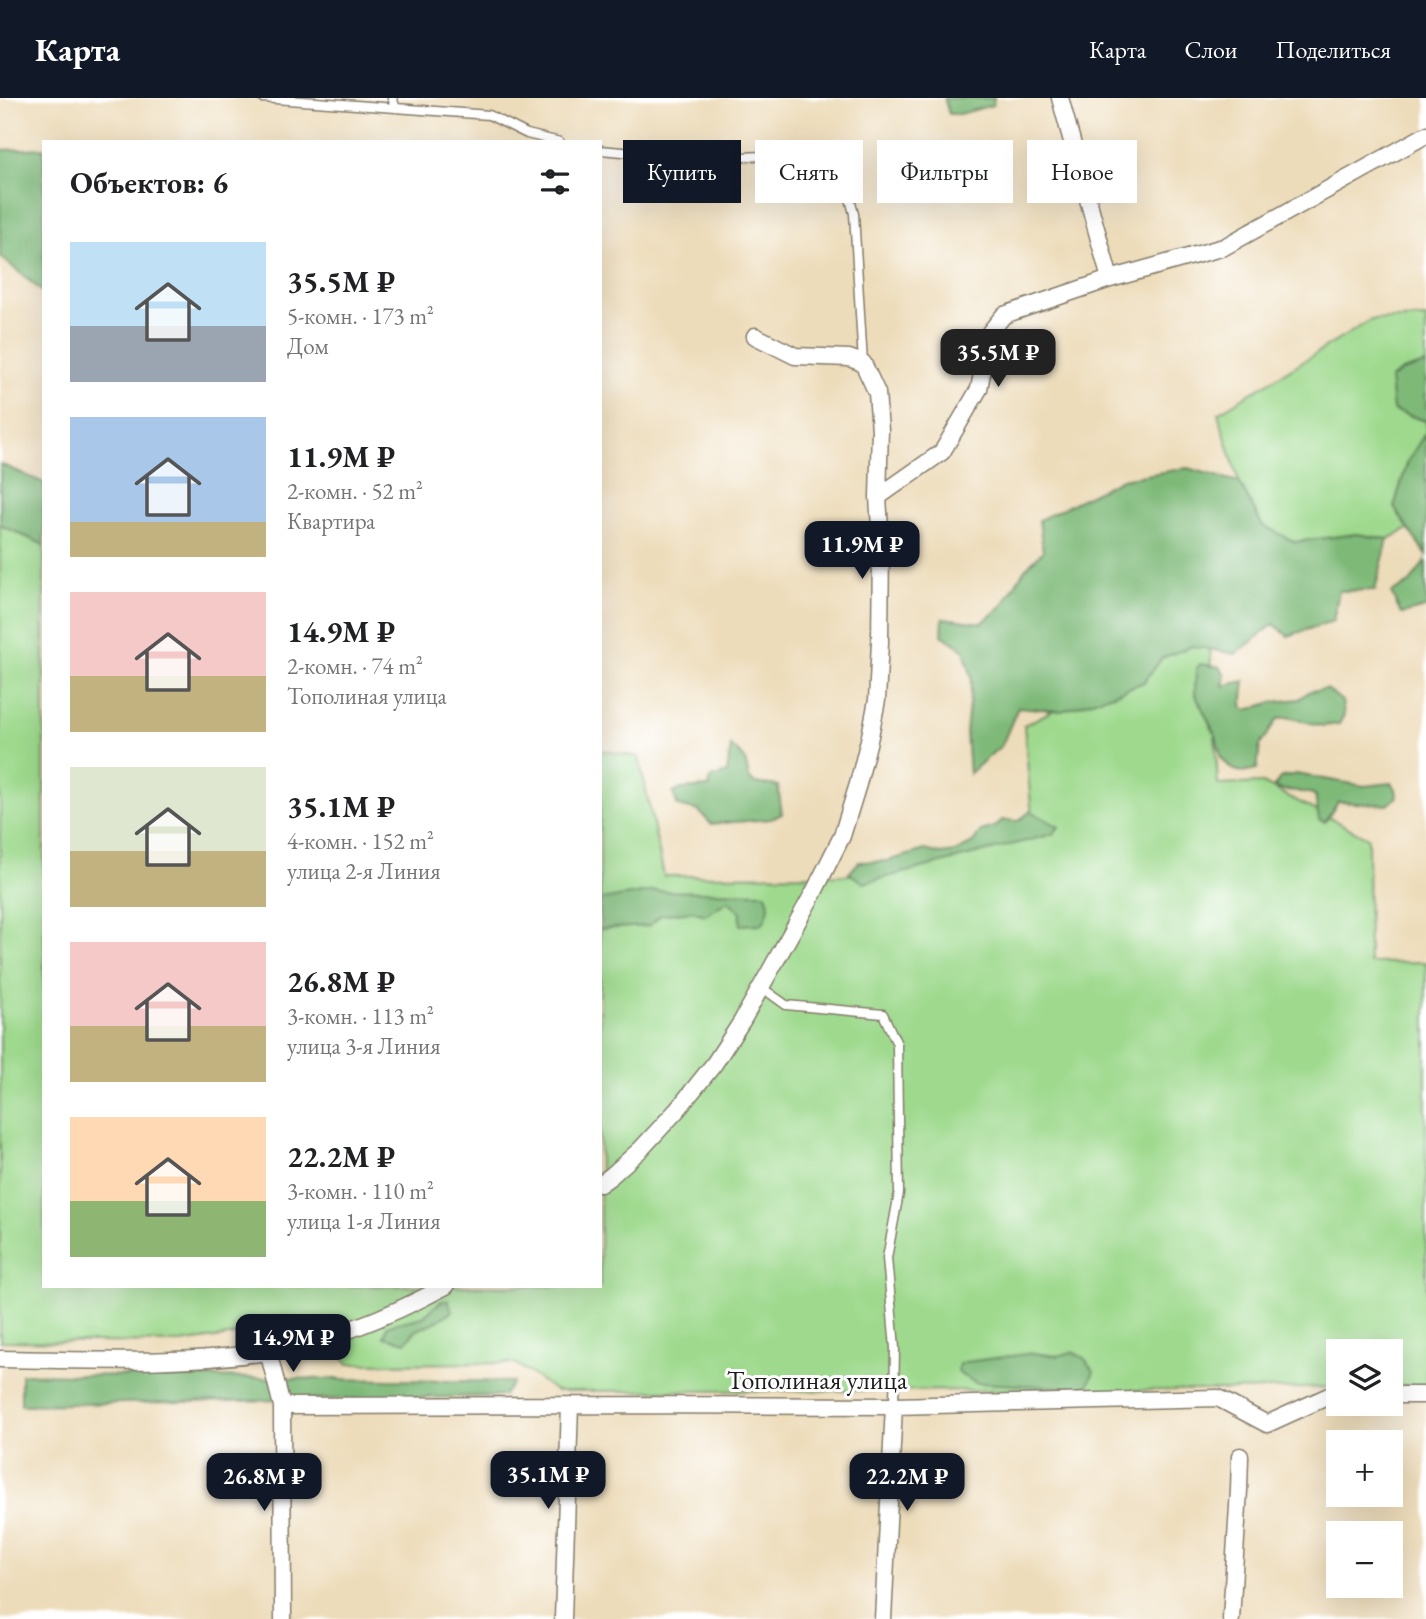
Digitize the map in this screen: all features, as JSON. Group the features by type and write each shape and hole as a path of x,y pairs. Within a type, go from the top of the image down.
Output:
{"street":[{"path":"1060,98 1110,279"},
{"path":"878,497 943,452 979,389 989,332 1004,315 1110,279 1224,247 1426,135"},
{"path":"602,1183 641,1149 685,1100 714,1064 761,987 842,836 858,784 877,700 880,642 880,430 877,393 863,363 849,358 795,356 755,336"},
{"path":"0,1359 150,1361 268,1351 346,1330 414,1303 442,1288"},
{"path":"268,1351 282,1406 283,1619"},
{"path":"1403,1395 1426,1395"},
{"name":"Тополиная улица","path":"282,1406 894,1406 1218,1398 1267,1424 1326,1397"},
{"path":"563,1619 570,1405"},
{"path":"883,1619 894,1406"},
{"path":"1231,1619 1240,1456"}],"lane":[{"path":"262,98 489,115 527,134 552,140"},
{"path":"392,98 396,108"},
{"path":"602,150 702,159 838,152 853,214 863,363"},
{"path":"761,987 786,1005 883,1014 897,1044 899,1193 887,1258 895,1348 894,1406"}],"green space":[{"path":"944,98 994,98 993,105 960,114 949,114"},
{"path":"42,148 42,291 0,256 0,150"},
{"path":"1426,318 1426,364 1402,371 1393,410 1426,421 1426,432 1408,461 1394,507 1409,529 1388,539 1356,534 1296,543 1262,525 1239,482 1218,413 1371,320"},
{"path":"1426,364 1426,421 1393,410 1390,379 1402,371"},
{"path":"1426,432 1426,555 1394,507 1408,461"},
{"path":"0,464 42,482 42,544 0,525"},
{"path":"1187,468 1239,482 1262,525 1295,542 1356,534 1388,539 1375,590 1339,591 1333,621 1288,636 1274,624 1236,654 1192,646 1162,658 1144,682 1116,693 1062,711 1018,707 1002,745 969,774 966,732 972,678 964,650 942,635 943,618 982,623 1002,606 1025,569 1043,551 1039,520 1122,479"},
{"path":"0,514 42,537 42,1288 602,1288 602,750 639,757 664,876 873,875 1033,830 1024,725 1209,631 1218,785 1263,783 1368,838 1369,963 1426,962 1426,1385 1403,1386 1403,1339 1326,1339 1326,1387 1234,1390 556,1391 515,1363 348,1364 319,1323 181,1343 0,1341"},
{"path":"1426,560 1426,608 1401,614 1391,593 1410,583"},
{"path":"1200,664 1220,667 1225,675 1223,686 1245,681 1242,707 1247,710 1274,702 1299,699 1310,691 1327,689 1342,701 1344,715 1339,724 1323,726 1287,717 1278,719 1260,745 1257,769 1242,772 1232,769 1221,758 1216,736 1195,694 1196,669"},
{"path":"731,746 745,759 749,778 754,783 778,786 782,814 771,819 711,824 699,811 678,806 673,793 681,789 709,787 711,778 727,773"},
{"path":"1296,774 1364,786 1391,783 1396,789 1397,797 1388,805 1338,802 1325,822 1319,820 1315,795 1274,787 1280,778"},
{"path":"1031,811 1059,827 1053,834 864,883 849,873 859,862 887,861 925,850 941,854 955,852 973,843 981,831 997,826 1002,820 1018,821"},
{"path":"654,891 765,893 769,909 762,924 740,925 741,912 728,901 705,915 692,911 661,915 649,926 602,929 602,900"},
{"path":"448,1300 452,1311 415,1331 406,1342 384,1337 388,1325 423,1317 441,1301"},
{"path":"1072,1352 1084,1358 1094,1371 1088,1386 1078,1388 976,1383 961,1375 958,1370 959,1364 965,1362 1034,1353 1057,1356"},
{"path":"21,1374 513,1382 503,1396 21,1405"}]}
